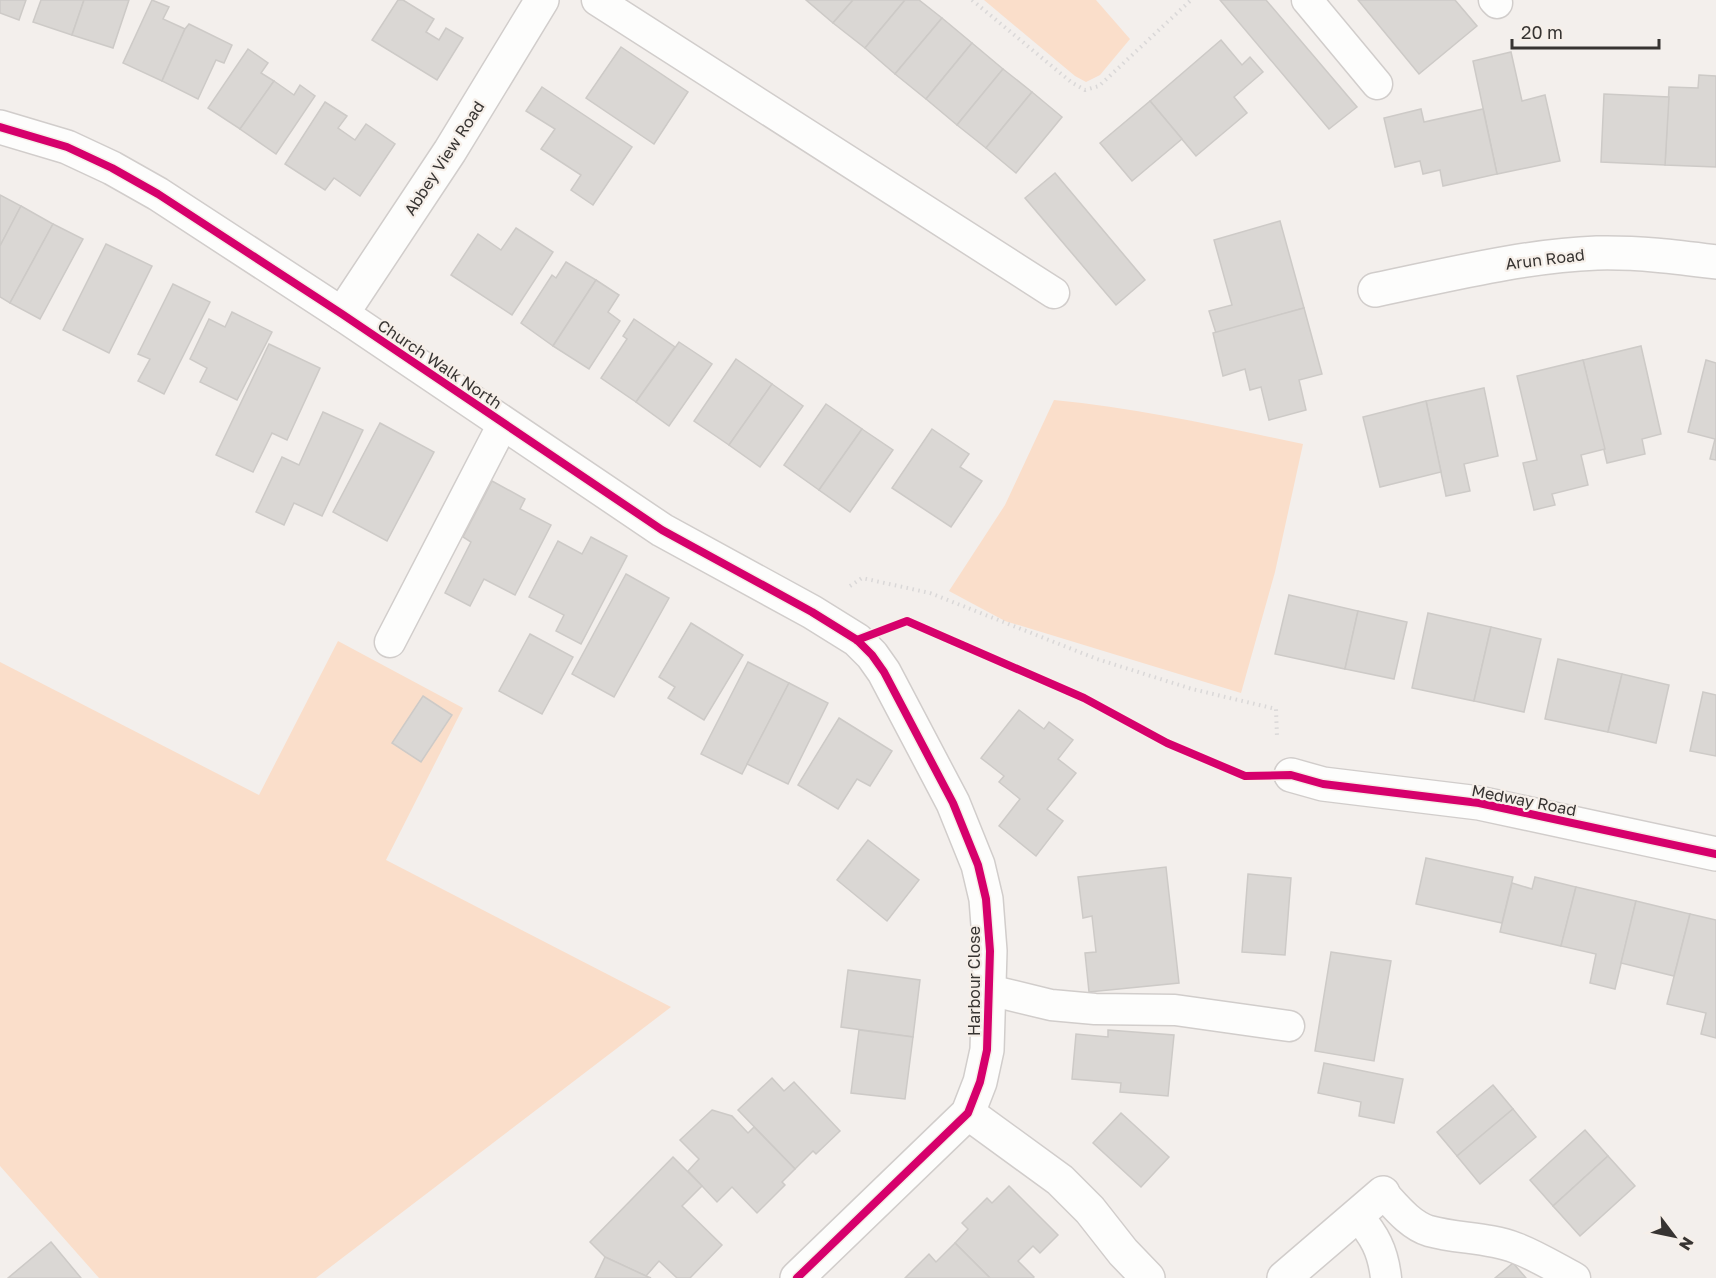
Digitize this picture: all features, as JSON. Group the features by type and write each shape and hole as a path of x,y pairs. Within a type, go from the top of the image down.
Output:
{"street":[{"name":"Abbey View Road","path":"342,314 450,151 542,0"},
{"name":"Church Walk North","path":"0,127 67,147 112,168 158,194 342,314 662,530 812,612 857,640"},
{"name":"Arun Road","path":"1376,290 1487,266 1573,255 1618,253 1664,255 1716,262"},
{"name":"Harbour Close","path":"797,1278 968,1113 980,1082 987,1050 990,951 986,899 978,865 953,803 900,700 878,663 857,640"},
{"name":"Medway Road","path":"1291,775 1323,784 1479,803 1716,854"},
{"path":"968,1113 1060,1180 1090,1210 1123,1252 1148,1278"},
{"path":"1284,1278 1383,1192"}],"lane":[{"path":"597,0 1054,292"},
{"path":"1307,0 1377,84"},
{"path":"390,642 503,424"},
{"path":"989,990 1051,1005 1095,1009 1175,1010 1288,1026"},
{"path":"1383,1192 1399,1212 1428,1231 1492,1241 1516,1248 1575,1278"},
{"path":"1357,1215 1377,1242 1386,1278"}],"path":[{"path":"972,0 1071,82 1085,90 1099,86 1191,0"},
{"path":"812,612 862,578 930,593 1097,658 1171,683 1276,709 1277,745 1323,784"}],"shaded area":[{"path":"984,0 1096,0 1130,39 1100,75 1086,82 1075,76"},
{"path":"1054,400 1149,413 1303,444 1275,572 1241,693 1005,621 949,591 1005,505"},
{"path":"338,641 463,708 386,860 671,1007 316,1278 99,1278 0,1166 0,662 259,795"}],"building":[{"path":"0,0 26,0 19,20 0,13"},
{"path":"41,0 84,0 72,35 33,22"},
{"path":"84,0 129,0 113,48 72,35"},
{"path":"152,0 169,7 163,19 185,29 162,81 123,63"},
{"path":"398,0 403,0 434,19 426,32 439,40 446,28 463,38 437,80 372,40"},
{"path":"806,0 853,0 833,23"},
{"path":"853,0 905,0 865,48 833,23"},
{"path":"905,0 919,0 942,18 895,74 865,48"},
{"path":"1220,0 1266,0 1357,107 1329,129"},
{"path":"1358,0 1455,0 1477,26 1419,74"},
{"path":"942,18 972,43 926,99 895,74"},
{"path":"189,24 232,45 224,63 216,60 198,99 162,81"},
{"path":"1221,40 1242,65 1250,57 1263,72 1234,97 1247,113 1196,156 1150,101"},
{"path":"972,43 1003,69 957,125 926,99"},
{"path":"621,47 688,92 654,144 586,98"},
{"path":"248,49 268,63 261,73 274,81 240,129 208,108"},
{"path":"1511,52 1522,101 1545,95 1560,161 1497,174 1473,61"},
{"path":"1003,69 1032,92 986,148 957,125"},
{"path":"1699,75 1716,76 1716,167 1665,165 1669,87 1698,88"},
{"path":"274,81 294,95 300,85 315,96 276,154 240,129"},
{"path":"542,87 632,147 593,205 571,190 581,175 541,149 555,129 526,111"},
{"path":"1032,92 1062,117 1016,173 986,148"},
{"path":"1604,94 1669,97 1665,165 1601,162"},
{"path":"1150,101 1182,139 1132,181 1100,143"},
{"path":"325,102 347,116 338,128 355,140 366,124 395,144 360,196 334,178 325,190 285,164"},
{"path":"1421,109 1424,122 1483,109 1497,174 1443,186 1440,170 1423,174 1420,161 1395,167 1384,118"},
{"path":"1055,173 1145,280 1116,305 1025,198"},
{"path":"0,195 21,206 0,246"},
{"path":"21,206 53,224 10,303 0,297 0,246"},
{"path":"1280,221 1304,308 1216,333 1209,311 1232,305 1214,240"},
{"path":"53,224 83,239 40,319 10,303"},
{"path":"516,228 553,252 512,315 451,275 478,234 501,250"},
{"path":"106,244 152,266 109,353 63,330"},
{"path":"566,262 596,280 553,346 521,323 552,275 556,278"},
{"path":"596,280 619,295 608,312 620,321 589,369 553,346"},
{"path":"173,284 210,302 164,394 138,381 150,359 138,354"},
{"path":"1304,308 1322,374 1299,380 1306,410 1269,420 1261,387 1250,390 1245,369 1223,376 1213,333"},
{"path":"232,312 272,332 237,400 200,382 207,368 190,359 209,319 225,327"},
{"path":"634,319 675,347 636,402 601,378 627,339 623,336"},
{"path":"679,342 712,364 669,426 636,402"},
{"path":"269,344 320,368 287,440 272,433 253,472 216,455"},
{"path":"1641,346 1661,434 1642,439 1645,454 1607,463 1583,360"},
{"path":"736,359 772,384 729,445 694,421"},
{"path":"1583,360 1605,449 1581,455 1588,485 1552,494 1555,505 1534,510 1523,463 1537,460 1517,376"},
{"path":"1706,360 1716,363 1716,460 1710,459 1715,439 1688,432"},
{"path":"772,384 803,406 760,467 729,445"},
{"path":"1484,388 1498,456 1464,464 1470,491 1446,496 1426,401"},
{"path":"1426,401 1441,472 1380,487 1363,417"},
{"path":"826,404 862,429 819,490 784,465"},
{"path":"323,412 363,430 322,516 294,503 284,525 256,512 282,457 299,465"},
{"path":"380,423 434,452 387,541 333,512"},
{"path":"862,429 893,450 850,512 819,490"},
{"path":"932,429 969,454 960,467 982,481 951,527 892,488"},
{"path":"492,481 525,499 520,509 551,525 515,595 484,579 470,606 445,593 471,542 463,537"},
{"path":"591,537 627,556 581,644 556,631 564,615 529,597 558,541 582,554"},
{"path":"626,574 669,598 614,697 572,674"},
{"path":"1289,595 1358,611 1345,669 1275,654"},
{"path":"1358,611 1407,622 1394,679 1345,669"},
{"path":"1428,613 1491,627 1474,701 1412,688"},
{"path":"691,623 743,655 704,720 668,698 675,687 659,677"},
{"path":"1491,627 1541,639 1524,712 1474,701"},
{"path":"530,634 573,657 542,714 499,691"},
{"path":"1558,659 1622,674 1608,732 1545,719"},
{"path":"748,662 789,683 742,774 701,754"},
{"path":"1622,674 1669,685 1656,743 1608,732"},
{"path":"789,683 828,703 788,784 747,764"},
{"path":"1703,692 1716,695 1716,756 1690,751"},
{"path":"423,696 452,715 421,762 392,743"},
{"path":"1019,710 1044,729 1049,722 1073,740 1058,759 1076,773 1047,809 1063,821 1036,856 999,826 1020,799 999,782 1004,776 981,758"},
{"path":"839,718 892,751 870,786 857,779 838,809 798,785"},
{"path":"868,840 919,880 887,921 837,880"},
{"path":"1426,858 1513,877 1502,923 1416,904"},
{"path":"1166,867 1179,983 1089,992 1085,953 1096,952 1092,916 1083,918 1078,877"},
{"path":"1248,874 1291,878 1285,955 1242,952"},
{"path":"1535,877 1576,887 1561,946 1500,932 1512,883 1532,889"},
{"path":"1576,887 1636,901 1615,989 1590,983 1596,954 1561,946"},
{"path":"1636,901 1690,914 1674,976 1621,963"},
{"path":"1690,914 1716,920 1716,1038 1701,1034 1706,1013 1667,1004"},
{"path":"1331,952 1391,961 1374,1061 1315,1051"},
{"path":"848,970 920,980 913,1037 841,1027"},
{"path":"859,1030 913,1037 905,1099 851,1093"},
{"path":"1108,1030 1174,1035 1168,1096 1120,1092 1121,1083 1072,1079 1076,1034 1108,1037"},
{"path":"1324,1063 1403,1079 1394,1123 1359,1116 1361,1102 1318,1093"},
{"path":"772,1078 784,1091 794,1082 840,1131 816,1154 813,1151 795,1169 738,1110"},
{"path":"1493,1085 1513,1109 1457,1156 1437,1132"},
{"path":"1513,1109 1536,1137 1480,1184 1457,1156"},
{"path":"712,1110 732,1116 748,1133 754,1127 795,1169 782,1182 785,1185 757,1213 732,1187 717,1202 688,1171 699,1159 680,1140"},
{"path":"1121,1113 1169,1157 1141,1187 1093,1143"},
{"path":"1585,1130 1608,1156 1553,1206 1530,1180"},
{"path":"1608,1156 1635,1186 1580,1236 1553,1206"},
{"path":"673,1157 702,1186 682,1206 722,1245 690,1278 677,1278 659,1261 646,1276 605,1257 590,1242"},
{"path":"1009,1186 1058,1235 1040,1253 1033,1246 1018,1261 1033,1278 990,1278 955,1243 968,1229 962,1223 987,1198 992,1203"},
{"path":"51,1242 81,1278 8,1278"},
{"path":"955,1243 990,1278 905,1278 929,1254 936,1262"},
{"path":"605,1257 646,1276 651,1278 595,1278"},
{"path":"1513,1263 1526,1278 1495,1278"}],"cycle path":[{"path":"0,127 67,147 112,168 158,194 342,314 662,530 812,612 857,640 884,672 953,803 978,865 986,899 990,951 987,1050 980,1082 968,1113 797,1278"},
{"path":"857,640 907,621 1084,698 1167,743 1245,776 1291,775 1323,784 1479,803 1716,854"}]}
